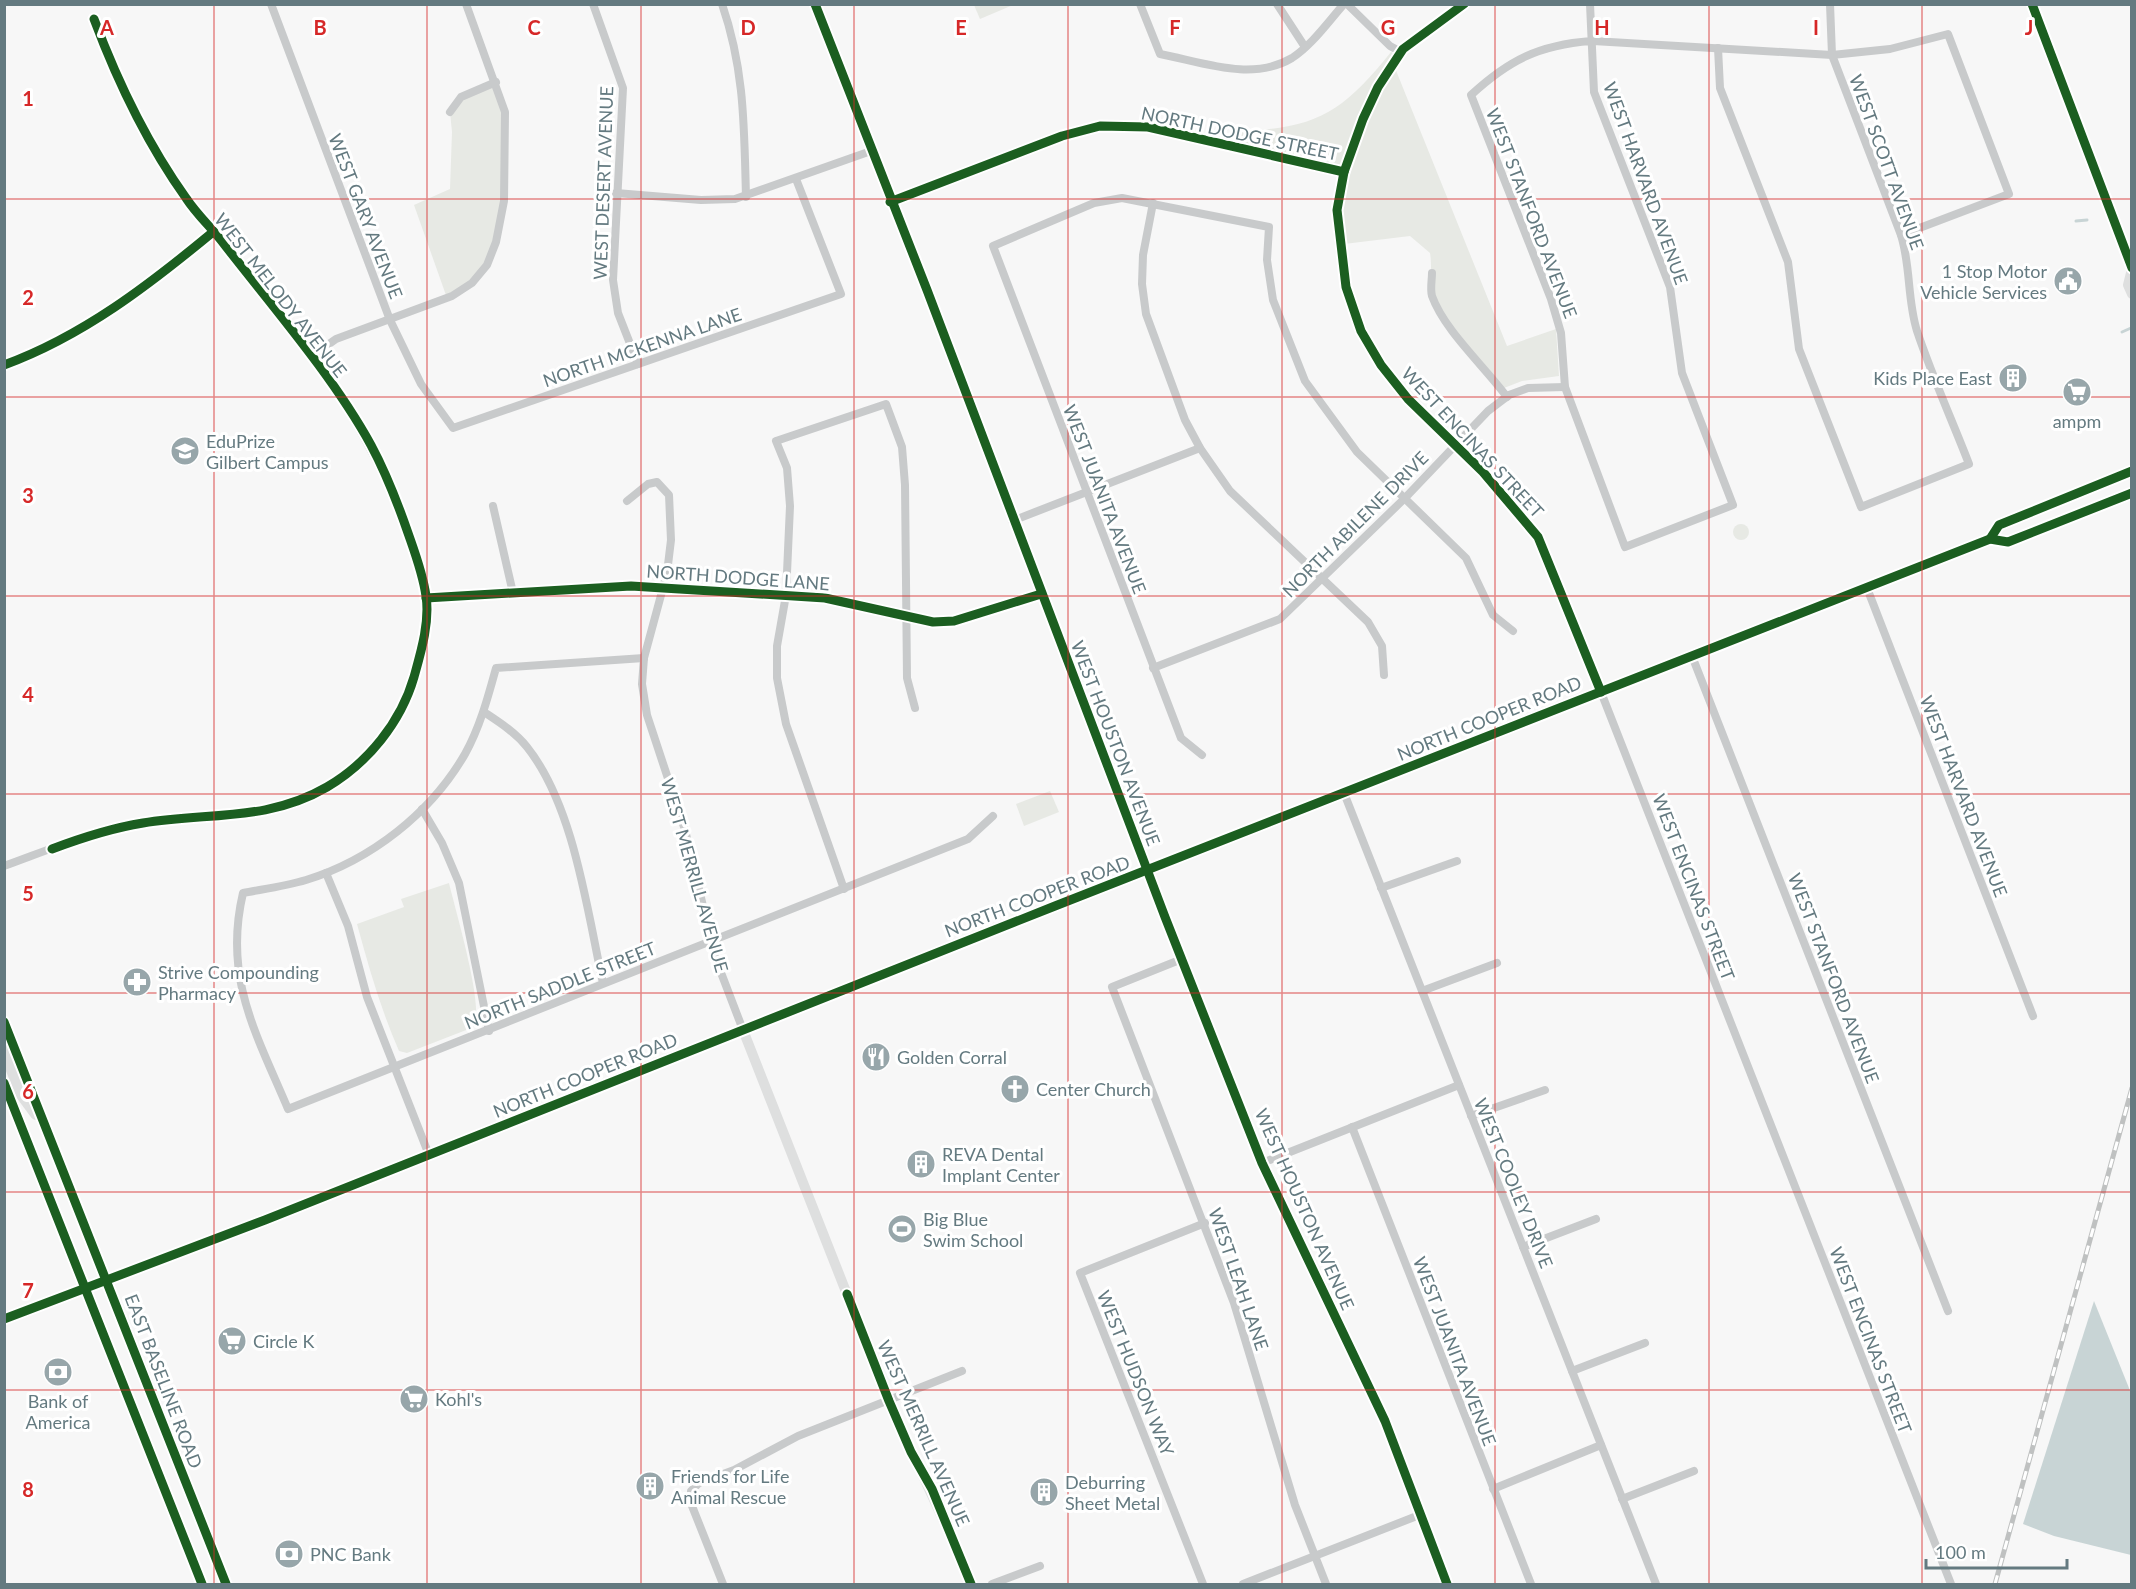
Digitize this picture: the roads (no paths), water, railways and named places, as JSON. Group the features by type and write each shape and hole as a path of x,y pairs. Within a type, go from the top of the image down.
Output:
{"main road":[{"name":"WEST HOUSTON AVENUE","path":"815,4 890,202 927,290 1012,521 1262,1163 1386,1421 1447,1584"},
{"path":"2032,4 2132,269 2128,285 2132,294"},
{"name":"NORTH COOPER ROAD","path":"1990,539 1999,525 2132,471"},
{"name":"NORTH COOPER ROAD","path":"4,1319 102,1284 1990,539 2008,542 2132,493"},
{"name":"EAST BASELINE ROAD","path":"4,1022 46,1126 102,1284 225,1584"},
{"name":"WEST MERRILL AVENUE","path":"743,1030 889,1401 911,1452 932,1489 971,1584"},
{"path":"4,1050 22,1095 46,1126"},
{"path":"4,1083 202,1584"}],"street":[{"name":"WEST GARY AVENUE","path":"271,4 390,320 421,384 453,428"},
{"path":"312,356 336,339 452,296 472,283 487,265 496,242 504,201 505,111 466,4"},
{"name":"WEST DESERT AVENUE","path":"593,4 619,71 623,88 613,280 618,313 638,364"},
{"path":"722,4 736,47 742,86 746,197"},
{"path":"1140,4 1160,54 1239,69 1260,70 1292,57 1305,47 1346,4 1390,46 1401,52"},
{"path":"1277,4 1287,24 1305,47"},
{"name":"WEST ENCINAS STREET","path":"1464,4 1401,52 1378,87 1363,118 1344,172 1337,210 1347,287 1361,331 1381,365 1408,399 1517,509 1538,537 1951,1584"},
{"name":"WEST HARVARD AVENUE","path":"1590,4 1594,92 1670,287 1682,373 1733,505 1626,547"},
{"name":"WEST SCOTT AVENUE","path":"1718,48 1720,88 1788,262 1799,349 1861,507 1969,464 1917,330 1911,305 1907,254 1901,236 1832,55 1830,4"},
{"name":"WEST MELODY AVENUE","path":"4,866 91,835 144,823 246,815 275,809 306,798 349,772 377,746 409,694 424,635 426,598 417,561 401,514 371,445 312,356 187,200 137,122 94,19"},
{"path":"1591,41 1832,55 1890,49 1948,34 2009,194 1901,236"},
{"name":"WEST STANFORD AVENUE","path":"1591,41 1561,44 1530,55 1497,70 1471,95 1551,299 1561,333 1565,387 1626,547"},
{"path":"450,112 461,97 496,82"},
{"name":"NORTH DODGE STREET","path":"890,202 1062,136 1100,126 1148,127 1344,172"},
{"path":"616,193 701,201 746,197 871,151"},
{"name":"NORTH MCKENNA LANE","path":"453,428 841,294 796,179"},
{"name":"WEST JUANITA AVENUE","path":"1153,203 1122,198 1094,203 993,246 1181,738 1203,754"},
{"path":"1384,675 1382,646 1368,622 1230,490 1200,448 1185,420 1146,314 1142,284 1143,255 1153,203 1269,227 1267,260 1274,300 1287,340 1305,381 1357,452 1466,558 1493,615 1513,631"},
{"path":"4,365 56,343 116,308 213,232"},
{"path":"1432,273 1432,294 1448,326 1485,367 1507,397"},
{"name":"NORTH ABILENE DRIVE","path":"1153,668 1280,619 1405,498 1488,411 1507,397 1528,388 1565,387"},
{"path":"844,889 786,724 779,690 777,646 786,595 790,506 787,468 776,441 886,404 902,447 906,485 906,678 915,708"},
{"path":"1012,521 1200,448"},
{"name":"WEST MERRILL AVENUE","path":"627,501 648,484 657,482 669,495 671,540 663,587 644,658 642,684 647,715 685,830 710,940 743,1030"},
{"path":"493,506 513,592"},
{"name":"NORTH DODGE LANE","path":"426,598 631,586 663,587 825,598 906,618 933,622 954,621 1041,594"},
{"name":"WEST HARVARD AVENUE","path":"1867,588 2033,1016"},
{"name":"WEST STANFORD AVENUE","path":"1692,656 1948,1311"},
{"path":"429,1155 367,997 348,926 326,873 375,847 422,809 464,754 484,712 496,668 644,658"},
{"path":"484,712 506,727 526,746 546,777 574,850 603,983"},
{"name":"WEST COOLEY DRIVE","path":"1344,793 1656,1584"},
{"path":"422,809 442,843 459,883 489,1030"},
{"name":"NORTH SADDLE STREET","path":"326,873 243,893 235,940 244,1003 288,1109 968,839 993,816"},
{"path":"1381,888 1457,861"},
{"name":"WEST LEAH LANE","path":"1182,960 1112,987 1234,1303 1295,1505 1326,1584"},
{"path":"1422,991 1497,963"},
{"path":"1262,1163 1459,1085"},
{"path":"1471,1116 1545,1090"},
{"name":"WEST JUANITA AVENUE","path":"1352,1127 1531,1584"},
{"path":"1523,1247 1596,1219"},
{"name":"WEST HUDSON WAY","path":"1203,1584 1080,1273 1205,1223"},
{"path":"1572,1371 1645,1343"},
{"path":"723,1584 692,1506 691,1491 699,1483 734,1470 798,1436 962,1371"},
{"path":"1493,1489 1601,1445"},
{"path":"1622,1499 1694,1471"},
{"path":"1243,1584 1422,1514"},
{"path":"992,1584 1040,1566"}],"waterway":[{"path":"2076,221 2087,220"},
{"path":"2122,332 2131,328"}],"railway":[{"path":"1995,1584 2132,1088"}],"place":[{"name":"1 Stop Motor Vehicle Services","path":"2068,281"},
{"name":"Kids Place East","path":"2013,378"},
{"name":"ampm","path":"2077,392"},
{"name":"EduPrize Gilbert Campus","path":"185,451"},
{"name":"Strive Compounding Pharmacy","path":"137,982"},
{"name":"Golden Corral","path":"876,1057"},
{"name":"Center Church","path":"1015,1089"},
{"name":"REVA Dental Implant Center","path":"921,1164"},
{"name":"Big Blue Swim School","path":"902,1229"},
{"name":"Circle K","path":"232,1341"},
{"name":"Bank of America","path":"58,1372"},
{"name":"Kohl's","path":"414,1399"},
{"name":"Friends for Life Animal Rescue","path":"650,1486"},
{"name":"Deburring Sheet Metal","path":"1044,1492"},
{"name":"PNC Bank","path":"289,1554"}]}
